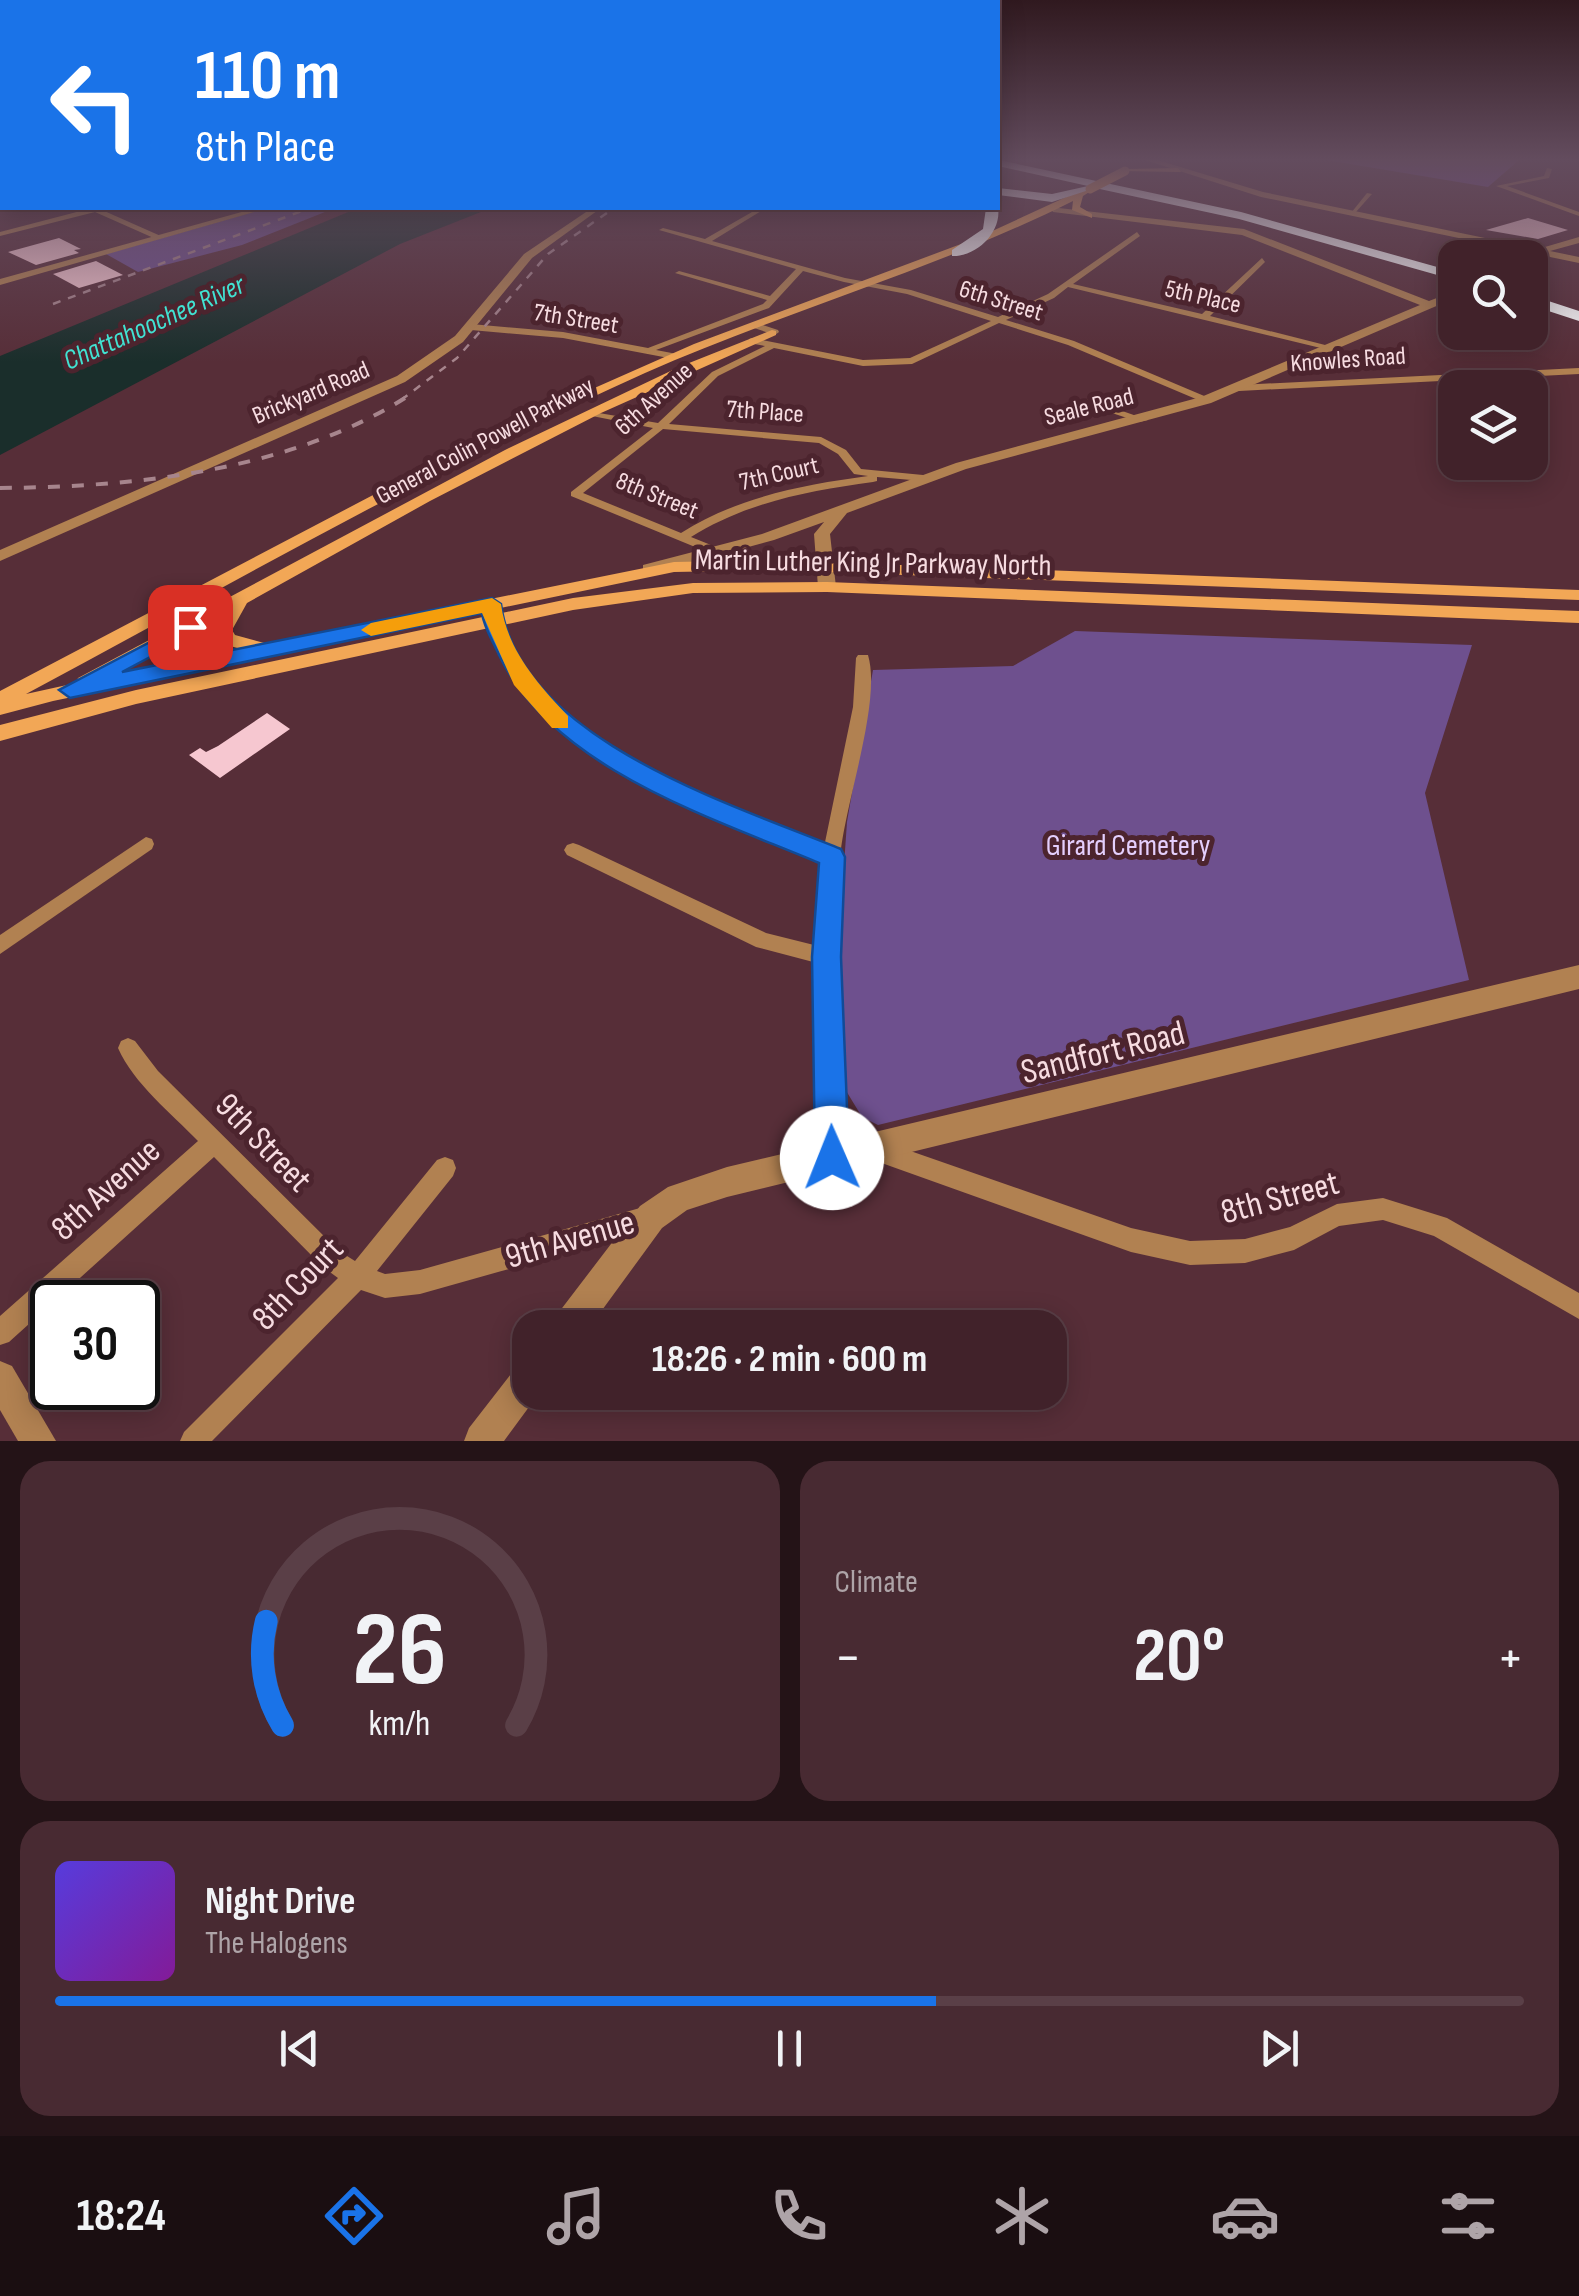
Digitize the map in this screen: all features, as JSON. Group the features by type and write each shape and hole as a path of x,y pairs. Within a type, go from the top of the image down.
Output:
{"highway":[{"path":"957,253 988,234 991,227"},
{"path":"1278,227 1438,281"},
{"path":"1316,227 1438,261"},
{"path":"1548,295 1579,304"},
{"path":"1548,306 1579,316"}],"main road":[{"name":"General Colin Powell Parkway","path":"773,332 867,285 1017,227"},
{"name":"General Colin Powell Parkway","path":"0,700 473,449 674,356 754,326 773,332 968,257 1008,232"},
{"name":"General Colin Powell Parkway","path":"0,730 59,694 754,326"},
{"name":"Martin Luther King Jr Parkway North","path":"0,708 492,613 624,576 674,567 1579,616"},
{"name":"Martin Luther King Jr Parkway North","path":"492,613 663,591 827,577 1579,596"},
{"path":"248,597 230,614 223,630 229,640 290,653"},
{"path":"59,694 114,640"},
{"name":"Martin Luther King Jr Parkway North","path":"0,730 136,697 290,653"},
{"path":"59,694 136,697"}],"street":[{"path":"0,234 25,227"},
{"path":"138,227 156,235"},
{"path":"0,282 180,227"},
{"path":"0,274 187,227"},
{"name":"Brickyard Road","path":"0,556 401,378 443,352 471,326 528,256 569,227"},
{"path":"706,242 731,227"},
{"path":"1198,227 1244,232 1427,299"},
{"path":"1425,227 1486,240"},
{"name":"6th Street","path":"663,230 890,288 1098,352 1206,400"},
{"path":"754,326 863,364 905,363 1068,285 1138,234"},
{"path":"1548,249 1579,241"},
{"path":"1548,256 1579,241"},
{"path":"1548,253 1579,260"},
{"path":"1203,318 1262,260"},
{"name":"6th Avenue","path":"652,348 754,326 801,268"},
{"path":"679,273 774,300"},
{"name":"5th Place","path":"1068,285 1328,347"},
{"name":"Seale Road","path":"624,576 717,552 923,478 1206,400 1438,294"},
{"name":"7th Street","path":"471,326 652,348 674,356"},
{"name":"6th Avenue","path":"575,494 660,426 715,374 773,332"},
{"name":"Knowles Road","path":"1238,388 1579,371"},
{"path":"1552,372 1579,380"},
{"path":"1084,402 1143,420"},
{"name":"7th Place","path":"591,412 660,426 821,440 842,452 858,472 923,478"},
{"name":"7th Court","path":"684,536 716,513 761,500 891,476"},
{"name":"8th Street","path":"575,494 717,552"},
{"name":"Seale Road","path":"827,577 822,534 838,513 856,502"},
{"path":"492,613 522,679 576,734 718,812 832,857"},
{"path":"832,1158 826,957 832,857 862,698 863,658"},
{"path":"0,946 146,844"},
{"path":"573,850 763,941 826,957"},
{"name":"Sandfort Road","path":"651,1217 679,1198 728,1182 1579,977"},
{"name":"9th Street","path":"128,1048 151,1078 298,1230 357,1277"},
{"name":"8th Avenue","path":"0,1332 215,1141"},
{"name":"8th Street","path":"872,1148 1132,1240 1190,1253 1245,1251 1294,1238 1337,1214 1383,1210 1439,1226 1579,1307"},
{"name":"8th Court","path":"193,1441 357,1277 446,1168"},
{"name":"9th Avenue","path":"357,1277 385,1286 420,1282 651,1217"},
{"name":"9th Avenue","path":"581,1310 651,1217"},
{"path":"0,1378 38,1441"},
{"path":"482,1441 512,1402"}],"green space":[{"path":"200,227 287,227 242,245 138,272 106,254"},
{"name":"Girard Cemetery","path":"1075,631 1472,645 1425,793 1469,980 878,1125 862,1117 845,1089 838,951 847,822 873,670 1013,666"}],"water":[{"name":"Chattahoochee River","path":"311,227 442,227 400,244 0,455 0,356"}],"building":[{"path":"1559,227 1568,230 1538,239 1486,230"},
{"path":"59,238 81,249 74,250 79,253 36,265 8,252"},
{"path":"96,261 123,275 79,288 53,274"},
{"path":"267,713 290,729 220,778 189,755 200,748 206,752 218,746"}],"railway":[{"path":"53,304 258,227"},
{"path":"401,400 457,358 548,254 586,227"},
{"path":"0,488 104,484 209,470 311,443 360,423 405,398"}],"slow traffic":[{"path":"371,630 492,604 494,622 522,679 560,722"}],"route":[{"path":"190,627 70,690 492,604 494,622 522,679 554,717 576,734 642,774 734,820 832,857 826,957 832,1158"}]}
